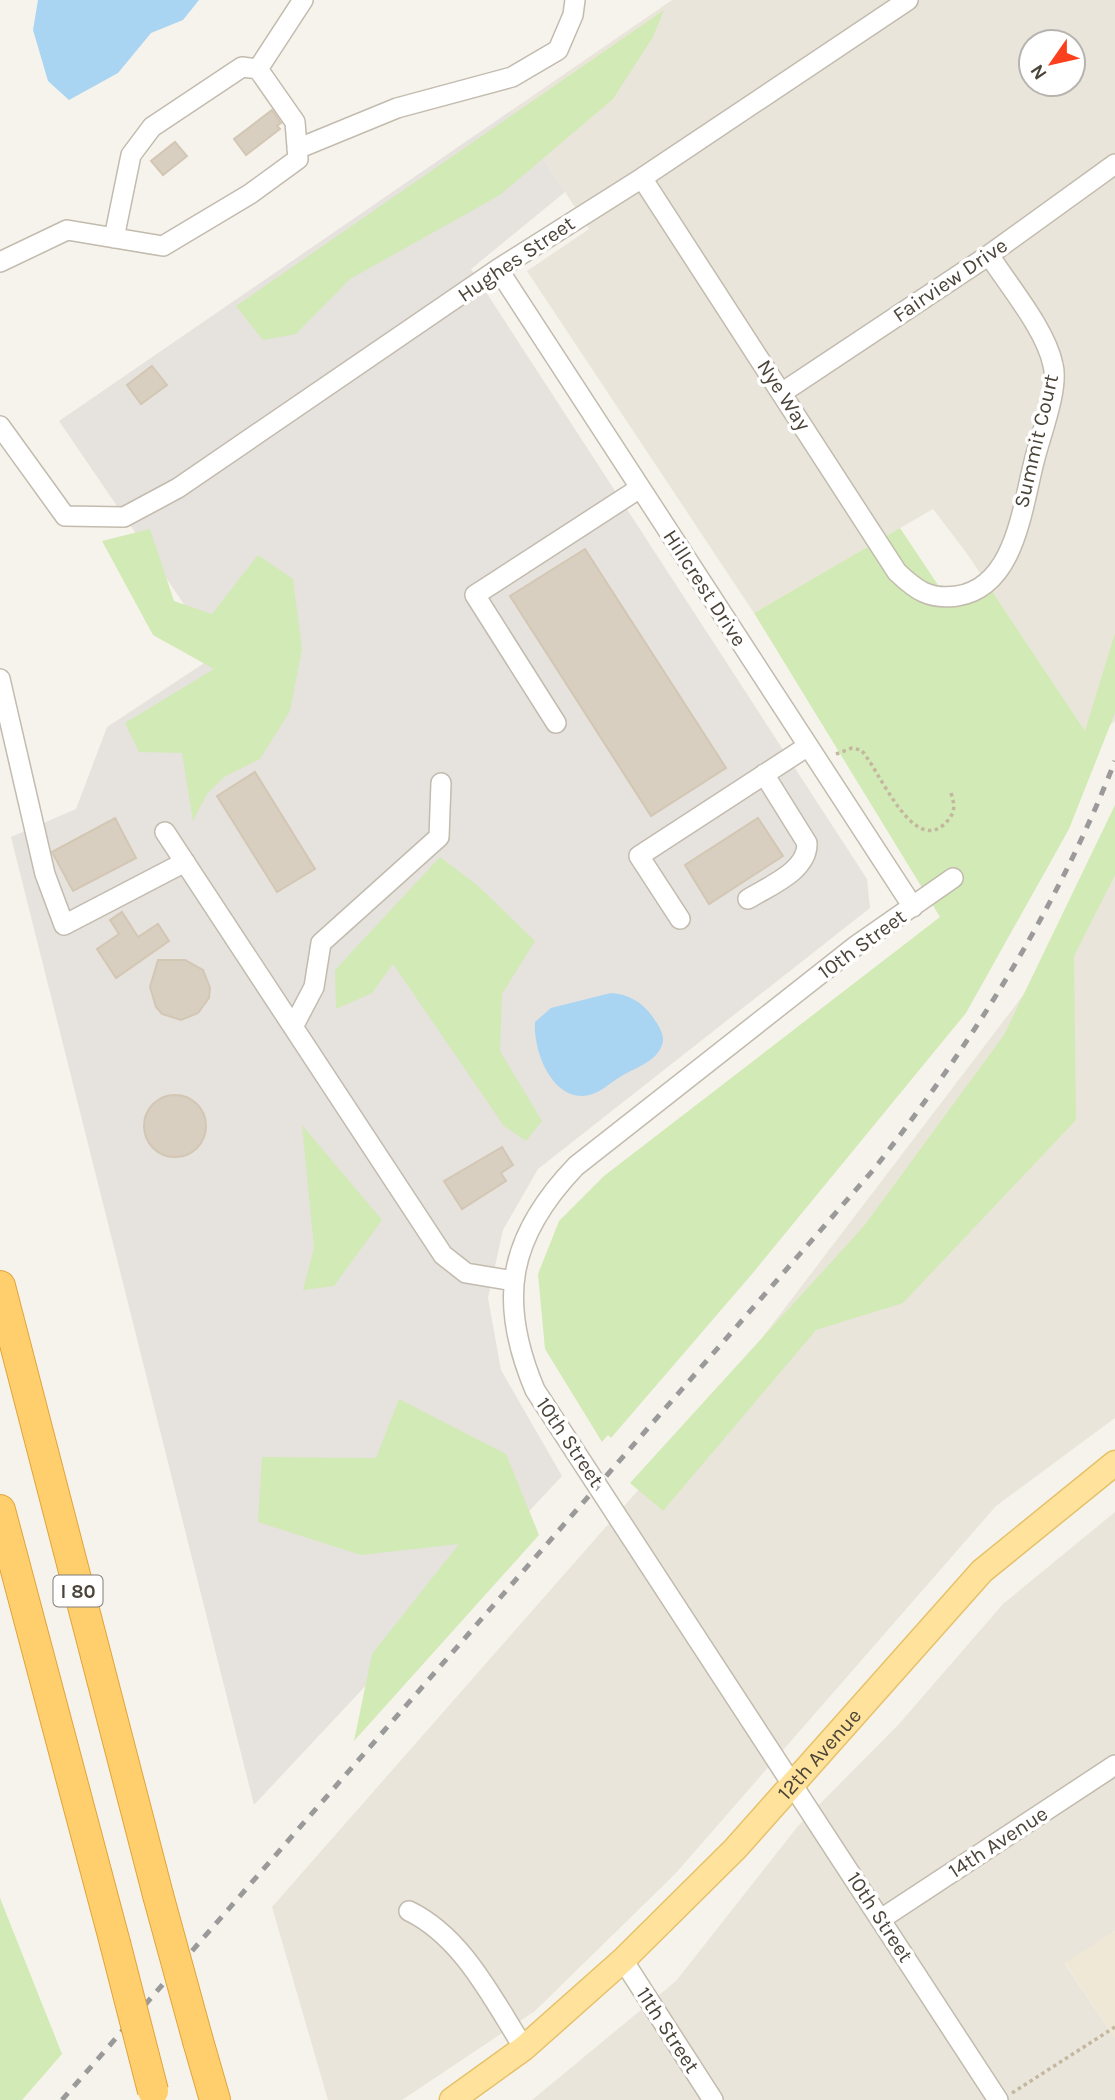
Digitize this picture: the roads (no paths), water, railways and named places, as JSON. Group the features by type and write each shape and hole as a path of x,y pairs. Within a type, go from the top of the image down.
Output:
{"highway":[{"name":"I 80","path":"0,1286 158,1895 215,2100"},
{"name":"I 80","path":"0,1510 154,2095"}],"main road":[{"name":"12th Avenue","path":"452,2100 524,2048 623,1960 726,1858 982,1571 1115,1463"}],"street":[{"path":"257,69 303,0"},
{"path":"297,149 397,108 512,77 558,50 573,15 575,0"},
{"name":"Hughes Street","path":"0,426 65,516 124,517 178,488 498,269 642,178 908,0"},
{"path":"0,262 68,230 114,238 163,246 250,194 298,159 295,122 257,69 242,67 152,127 131,155 114,238"},
{"name":"Fairview Drive","path":"783,392 989,255 1115,164"},
{"name":"Nye Way","path":"642,178 897,572 915,590 938,599"},
{"name":"Summit Court","path":"938,599 971,594 999,573 1015,533 1050,398 1054,367 1046,345 989,255"},
{"name":"Hillcrest Drive","path":"498,269 913,907"},
{"path":"556,723 475,595 640,488"},
{"path":"0,679 45,874 64,925 185,862"},
{"path":"680,919 639,856 808,746"},
{"path":"748,899 801,864 808,856 807,843 764,774"},
{"path":"293,1027 314,987 321,943 439,837 441,783"},
{"path":"165,832 443,1255 466,1273 514,1281"},
{"name":"10th Street","path":"953,877 857,945 576,1166 551,1192 523,1239 514,1281 514,1326 521,1357 536,1390 1000,2100"},
{"name":"14th Avenue","path":"881,1919 1115,1765"},
{"path":"409,1911 433,1926 469,1964 524,2048"},
{"name":"11th Street","path":"623,1960 713,2100"}],"water":[{"path":"38,0 199,0 183,20 151,33 118,73 69,100 48,81 33,30"},
{"path":"611,993 629,997 644,1007 660,1029 662,1045 652,1059 599,1091 582,1096 571,1094 553,1080 546,1069 537,1045 535,1022 551,1008"}],"railway":[{"path":"62,2100 874,1169 944,1074 1009,974 1067,870 1115,761"}]}
